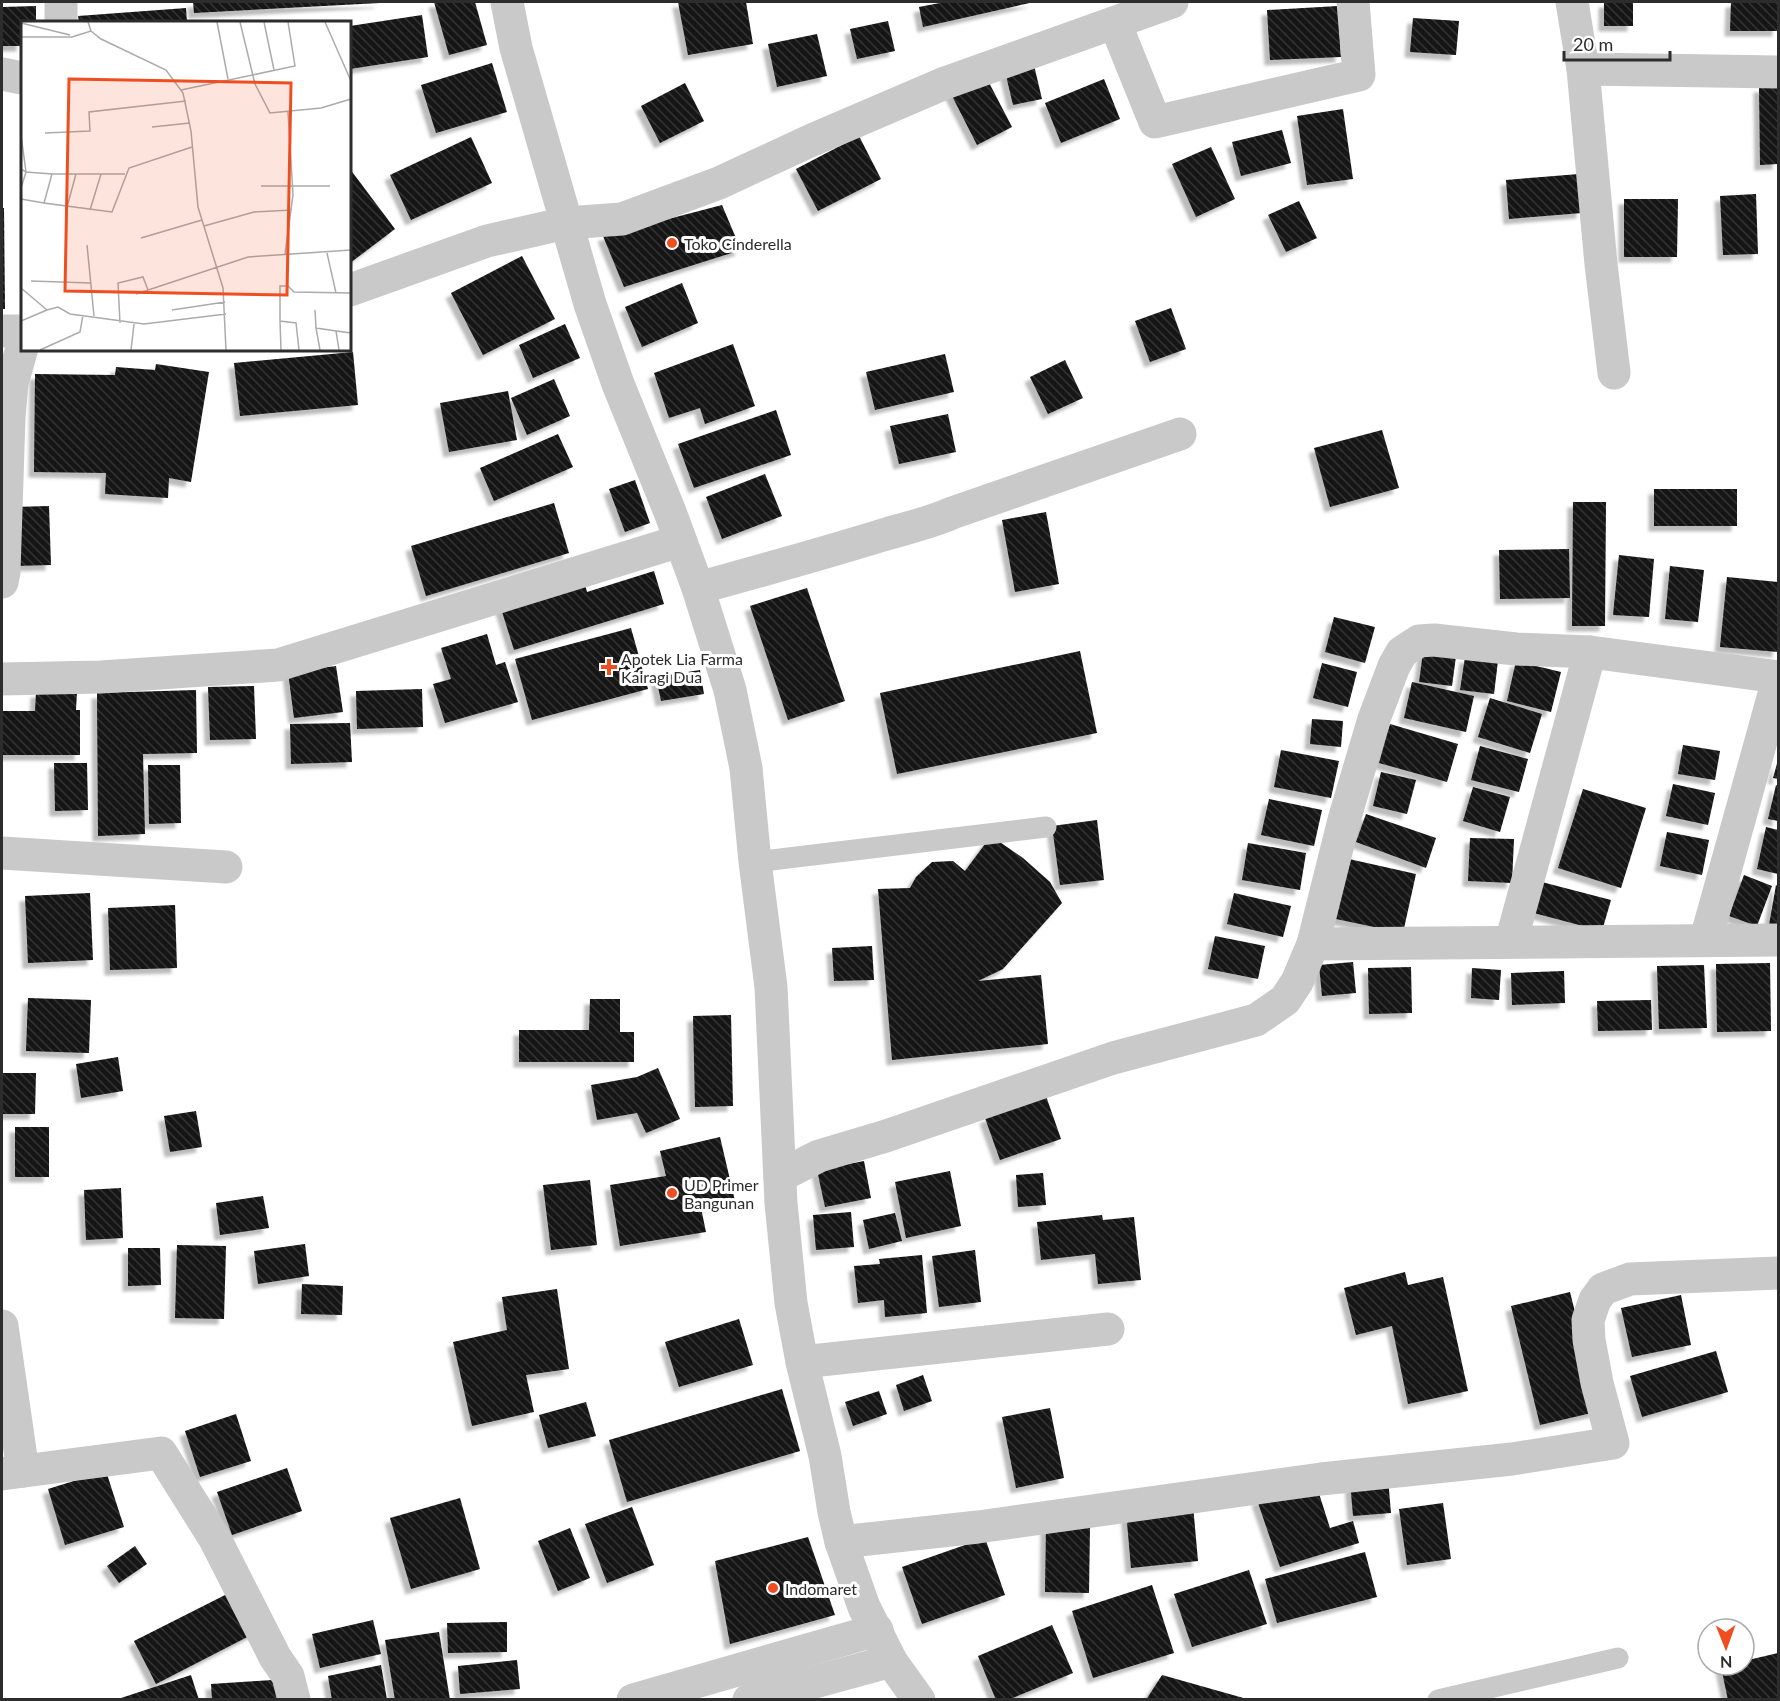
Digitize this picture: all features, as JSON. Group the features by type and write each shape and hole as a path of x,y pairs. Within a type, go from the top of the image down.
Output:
{"street":[{"path":"61,2 62,21"},
{"path":"507,2 516,48 590,304 618,384 698,588 730,690 746,768 771,987 784,1238 791,1303 802,1362 825,1456 841,1542 864,1607 891,1661 919,1700"},
{"path":"351,290 487,241 566,223 622,219 719,183 945,83 1172,2"},
{"path":"1115,23 1155,122 1359,75 1353,2"},
{"path":"1572,2 1583,69 1601,264 1614,373"},
{"path":"1583,69 1779,72"},
{"path":"2,74 21,78"},
{"path":"2,331 21,331"},
{"path":"2,582 9,417 12,383 21,351"},
{"path":"698,588 934,521 1180,434"},
{"path":"2,679 101,677 278,665 680,541"},
{"path":"780,1176 819,1156 886,1136 1113,1058 1256,1020 1285,1000 1297,982 1313,944 1344,820 1374,719 1394,666 1402,652 1419,641 1434,640 1516,649 1590,652 1779,679 1706,939"},
{"path":"1511,942 1590,652"},
{"path":"2,854 226,867"},
{"path":"1313,944 1779,940"},
{"path":"841,1542 978,1527 1321,1479 1512,1459 1613,1443 1597,1383 1589,1340 1588,1320 1595,1300 1603,1288 1630,1279 1779,1273"},
{"path":"2,1326 12,1473 161,1454 215,1539 275,1657 288,1676 294,1700"},
{"path":"802,1362 1108,1329"},
{"path":"654,1697 877,1630"},
{"path":"749,1700 891,1661"}],"lane":[{"path":"755,862 1046,827"},
{"path":"1438,1700 1618,1659"}],"building":[{"path":"193,2 380,2 380,3 194,13"},
{"path":"434,2 475,2 487,45 449,55"},
{"path":"678,2 746,2 753,44 688,55"},
{"path":"945,2 1034,2 923,27 919,7"},
{"path":"1604,2 1633,2 1633,26 1604,26"},
{"path":"1731,2 1778,2 1778,31 1730,31"},
{"path":"36,6 36,21 21,21 21,46 2,46 2,7"},
{"path":"1338,6 1341,57 1270,60 1267,10"},
{"path":"186,8 187,21 79,21 78,16"},
{"path":"422,15 428,57 351,69 351,26"},
{"path":"1413,18 1459,21 1456,55 1410,52"},
{"path":"888,21 895,51 857,59 850,29"},
{"path":"817,34 827,76 777,87 768,44"},
{"path":"1033,61 1042,99 1013,105 1004,67"},
{"path":"492,63 507,112 436,133 421,85"},
{"path":"984,73 1012,127 977,145 949,90"},
{"path":"1104,79 1120,119 1061,143 1045,103"},
{"path":"685,83 704,121 660,143 641,106"},
{"path":"1759,87 1778,87 1778,164 1760,165"},
{"path":"1343,109 1353,179 1307,185 1297,116"},
{"path":"1282,130 1291,163 1241,176 1232,142"},
{"path":"859,136 881,179 818,211 796,169"},
{"path":"471,137 492,183 411,220 390,175"},
{"path":"1211,147 1235,199 1196,217 1172,164"},
{"path":"351,170 395,229 351,262"},
{"path":"1579,174 1582,213 1509,219 1506,180"},
{"path":"1756,194 1758,254 1723,255 1720,196"},
{"path":"1624,199 1678,199 1677,257 1624,257"},
{"path":"1299,201 1317,238 1286,252 1268,215"},
{"name":"Toko Cinderella","path":"722,205 741,250 624,287 603,236"},
{"path":"2,208 4,208 5,309 2,309"},
{"path":"522,256 555,319 483,355 451,293"},
{"path":"682,283 698,323 642,347 625,307"},
{"path":"1171,308 1186,349 1150,362 1135,321"},
{"path":"565,324 580,358 533,378 519,345"},
{"path":"733,344 755,406 705,424 700,408 669,418 654,373"},
{"path":"353,352 358,405 240,416 234,363"},
{"path":"945,354 954,392 875,410 866,372"},
{"path":"1065,360 1083,398 1048,414 1030,377"},
{"path":"156,364 209,372 191,482 169,478 168,498 105,494 106,473 34,472 35,374 115,375 116,367 155,370"},
{"path":"554,379 570,416 527,435 511,398"},
{"path":"508,391 517,440 449,452 440,403"},
{"path":"776,410 791,455 694,488 678,444"},
{"path":"948,414 956,452 899,464 890,426"},
{"path":"1382,430 1399,488 1330,507 1314,448"},
{"path":"558,434 573,467 494,501 480,468"},
{"path":"765,474 782,516 722,539 706,497"},
{"path":"635,480 650,523 625,532 609,489"},
{"path":"1654,489 1737,489 1737,526 1654,526"},
{"path":"1573,502 1606,502 1605,626 1572,626"},
{"path":"554,503 569,553 426,596 411,546"},
{"path":"49,506 51,565 14,566 12,507"},
{"path":"1046,512 1059,584 1015,592 1002,520"},
{"path":"1569,549 1570,598 1500,599 1499,550"},
{"path":"1619,555 1654,559 1649,617 1613,615"},
{"path":"1670,566 1704,570 1698,622 1665,619"},
{"path":"654,571 664,604 514,650 499,602 583,577 587,592"},
{"path":"1727,577 1778,582 1778,652 1720,647"},
{"path":"807,588 845,701 788,720 750,606"},
{"path":"1334,617 1375,627 1365,663 1325,652"},
{"path":"631,628 648,689 532,720 515,659"},
{"path":"487,634 496,665 505,662 518,702 445,723 433,684 451,679 441,648"},
{"path":"1424,645 1457,649 1452,686 1419,682"},
{"path":"1080,651 1097,733 897,774 880,693"},
{"path":"1465,657 1498,661 1494,694 1460,690"},
{"path":"1516,661 1561,672 1551,712 1507,701"},
{"path":"1322,663 1357,672 1348,707 1313,698"},
{"path":"336,666 343,712 294,718 288,672"},
{"path":"700,670 704,694 661,701 656,677"},
{"path":"1412,682 1474,696 1466,732 1404,718"},
{"path":"254,686 256,739 210,740 208,687"},
{"path":"422,689 423,727 357,729 356,691"},
{"path":"196,690 197,753 143,754 145,834 98,836 97,693"},
{"path":"36,692 77,692 76,710 80,710 80,755 2,755 2,711 35,711"},
{"path":"1490,698 1542,714 1530,753 1478,737"},
{"path":"1312,719 1343,721 1341,747 1310,744"},
{"path":"350,723 352,762 291,764 290,724"},
{"path":"1390,724 1458,744 1447,782 1379,763"},
{"path":"1683,745 1720,751 1715,780 1678,774"},
{"path":"1480,746 1528,759 1519,792 1471,780"},
{"path":"1281,750 1339,761 1331,798 1274,787"},
{"path":"1778,760 1778,779 1773,778"},
{"path":"54,763 87,763 88,810 55,811"},
{"path":"148,765 180,765 181,823 149,824"},
{"path":"1381,772 1416,780 1407,814 1373,806"},
{"path":"1673,784 1715,793 1708,825 1666,816"},
{"path":"1776,785 1778,786 1778,821 1768,819"},
{"path":"1473,787 1510,797 1500,832 1463,821"},
{"path":"1583,789 1646,808 1621,888 1558,868"},
{"path":"1269,799 1322,810 1314,846 1261,835"},
{"path":"1366,814 1436,838 1426,868 1356,842"},
{"path":"1097,820 1104,880 1060,885 1052,826"},
{"path":"1766,827 1778,830 1778,874 1757,869"},
{"path":"1667,832 1709,840 1702,875 1660,866"},
{"path":"991,836 1023,858 1050,882 1062,903 1003,969 978,981 1041,975 1048,1044 892,1060 878,889 910,888 916,877 932,862 953,861 965,871"},
{"path":"1470,838 1514,839 1512,883 1468,881"},
{"path":"1248,843 1306,853 1300,890 1242,880"},
{"path":"1349,859 1416,874 1403,933 1336,919"},
{"path":"1744,875 1772,886 1757,926 1729,916"},
{"path":"1538,881 1611,900 1602,931 1530,912"},
{"path":"1776,885 1778,886 1778,927 1769,925"},
{"path":"90,893 93,960 28,963 25,896"},
{"path":"1234,893 1291,906 1283,937 1227,924"},
{"path":"175,905 177,968 110,970 108,908"},
{"path":"1215,936 1265,946 1258,979 1208,969"},
{"path":"872,946 874,980 834,981 832,948"},
{"path":"1353,962 1356,993 1322,996 1319,965"},
{"path":"1770,963 1771,1031 1717,1032 1716,964"},
{"path":"1704,965 1707,1028 1659,1029 1657,966"},
{"path":"1411,967 1412,1013 1369,1014 1368,968"},
{"path":"1472,968 1501,970 1499,1000 1471,998"},
{"path":"1564,971 1565,1003 1512,1005 1511,973"},
{"path":"28,998 91,1000 89,1053 26,1051"},
{"path":"590,999 620,999 620,1032 634,1032 634,1062 519,1062 519,1030 589,1030"},
{"path":"1651,1000 1652,1030 1598,1031 1597,1001"},
{"path":"731,1015 733,1106 695,1107 693,1016"},
{"path":"118,1057 123,1091 81,1098 76,1064"},
{"path":"658,1068 680,1119 646,1133 637,1113 597,1120 591,1085 637,1077"},
{"path":"2,1073 36,1073 35,1114 2,1114"},
{"path":"1046,1096 1061,1139 1000,1160 985,1118"},
{"path":"196,1111 202,1147 170,1152 164,1116"},
{"path":"15,1127 49,1127 49,1177 15,1177"},
{"name":"UD Primer Bangunan","path":"720,1137 735,1201 701,1208 706,1232 620,1246 610,1185 666,1176 660,1151"},
{"path":"864,1161 871,1198 825,1207 817,1170"},
{"path":"950,1171 961,1226 906,1238 895,1182"},
{"path":"1043,1173 1046,1205 1018,1207 1016,1175"},
{"path":"590,1180 597,1245 551,1250 543,1185"},
{"path":"121,1188 123,1238 86,1240 84,1190"},
{"path":"263,1196 269,1228 220,1235 216,1203"},
{"path":"851,1212 854,1247 816,1250 813,1215"},
{"path":"895,1213 902,1241 869,1249 863,1220"},
{"path":"1102,1215 1103,1220 1134,1217 1141,1280 1098,1284 1095,1254 1041,1260 1037,1222"},
{"path":"305,1244 309,1276 258,1284 254,1251"},
{"path":"177,1245 226,1246 224,1319 175,1318"},
{"path":"128,1248 160,1248 161,1285 128,1286"},
{"path":"975,1250 981,1302 939,1307 932,1256"},
{"path":"922,1255 927,1313 885,1317 884,1300 858,1303 854,1266 880,1264 879,1259"},
{"path":"1405,1272 1408,1285 1443,1277 1468,1391 1408,1404 1392,1326 1356,1335 1344,1288"},
{"path":"302,1284 343,1286 342,1315 301,1314"},
{"path":"557,1289 569,1369 526,1375 534,1412 472,1426 453,1342 507,1330 502,1297"},
{"path":"1570,1292 1600,1411 1540,1425 1511,1306"},
{"path":"1681,1295 1691,1345 1632,1357 1621,1308"},
{"path":"739,1319 753,1365 679,1387 665,1342"},
{"path":"1716,1351 1728,1392 1642,1417 1630,1376"},
{"path":"923,1375 932,1401 904,1411 896,1385"},
{"path":"782,1389 800,1451 627,1502 609,1440"},
{"path":"879,1391 887,1414 853,1426 845,1402"},
{"path":"586,1402 596,1436 548,1448 539,1415"},
{"path":"1050,1408 1064,1478 1016,1488 1002,1417"},
{"path":"236,1414 251,1461 200,1477 185,1431"},
{"path":"287,1468 302,1511 232,1535 217,1492"},
{"path":"106,1471 124,1527 65,1545 48,1489"},
{"path":"1388,1478 1391,1513 1353,1516 1350,1481"},
{"path":"1315,1481 1330,1528 1353,1521 1359,1543 1280,1567 1257,1500"},
{"path":"460,1498 480,1569 411,1589 390,1518"},
{"path":"1443,1503 1451,1559 1407,1565 1399,1509"},
{"path":"1193,1505 1198,1561 1131,1568 1126,1511"},
{"path":"632,1507 654,1565 607,1583 585,1524"},
{"path":"1046,1525 1090,1526 1089,1593 1045,1592"},
{"path":"570,1528 590,1578 558,1591 538,1541"},
{"name":"Indomaret","path":"808,1537 835,1615 730,1644 715,1561"},
{"path":"985,1538 1005,1595 922,1624 902,1567"},
{"path":"135,1546 147,1564 119,1583 107,1566"},
{"path":"1365,1552 1377,1597 1277,1623 1265,1579"},
{"path":"1249,1570 1267,1624 1192,1647 1174,1594"},
{"path":"1152,1585 1174,1653 1093,1678 1072,1611"},
{"path":"235,1590 257,1632 156,1684 134,1641"},
{"path":"373,1620 381,1654 320,1668 312,1634"},
{"path":"507,1622 507,1652 448,1653 447,1623"},
{"path":"1052,1625 1073,1673 1008,1700 996,1700 978,1656"},
{"path":"439,1632 450,1700 395,1700 385,1640"},
{"path":"1778,1653 1778,1700 1728,1700 1723,1677 1756,1677 1756,1658"},
{"path":"517,1660 520,1689 460,1694 458,1666"},
{"path":"381,1665 387,1700 332,1700 328,1676"},
{"path":"191,1675 199,1700 118,1699"},
{"path":"1162,1675 1247,1699 1247,1700 1146,1700"},
{"path":"288,1679 289,1700 212,1700 211,1684"}],"place":[{"name":"Toko Cinderella","path":"672,243"},
{"name":"Apotek Lia Farma Kairagi Dua","path":"609,667"},
{"name":"UD Primer Bangunan","path":"672,1193"},
{"name":"Indomaret","path":"773,1588"}]}
